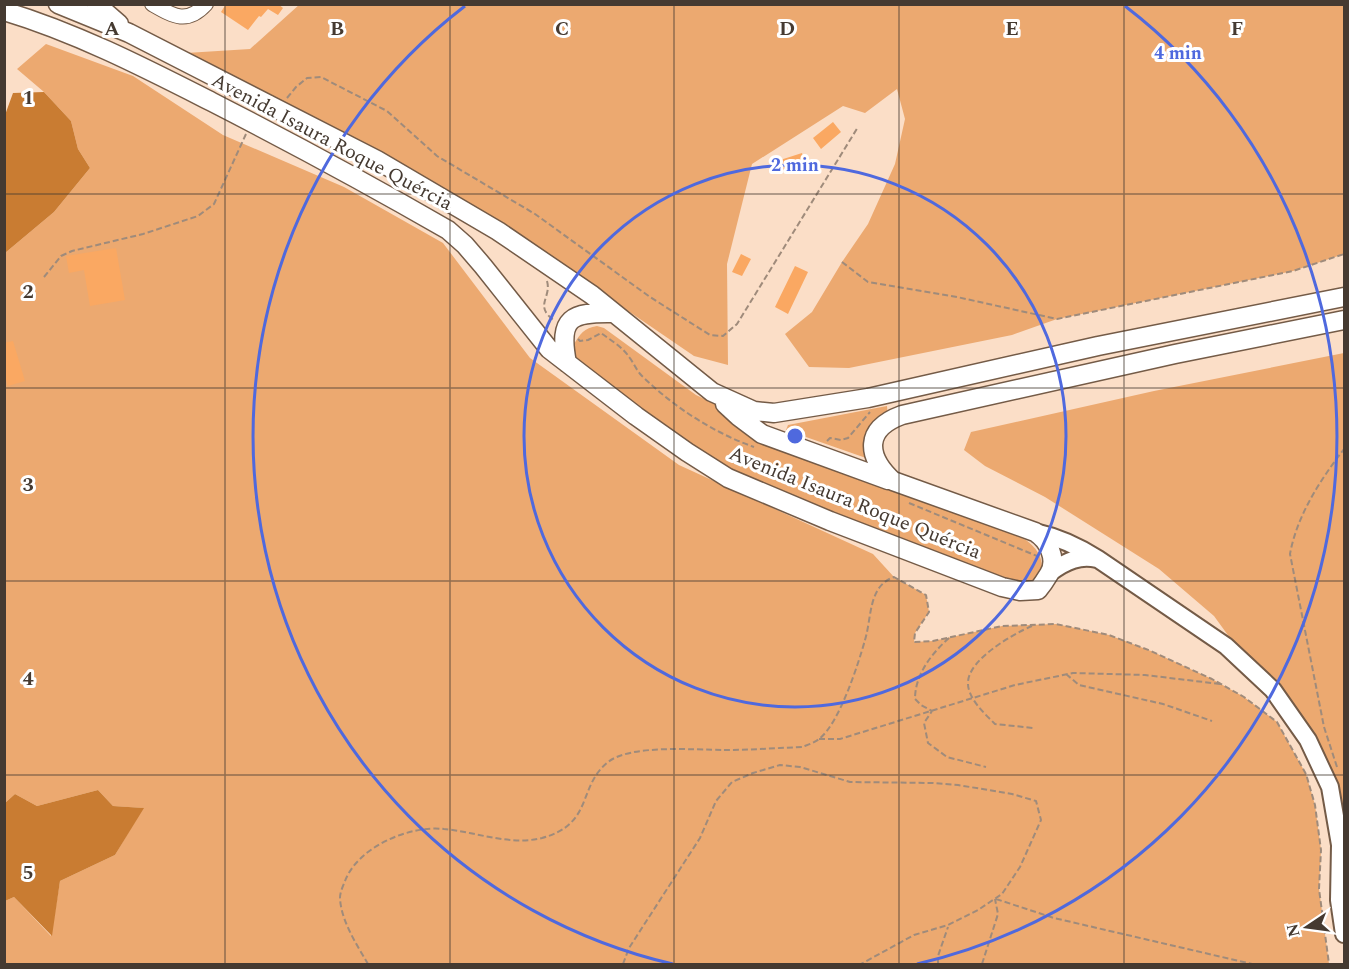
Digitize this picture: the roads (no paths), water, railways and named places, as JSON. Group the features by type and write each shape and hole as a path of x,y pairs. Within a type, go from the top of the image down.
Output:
{"main road":[{"name":"Avenida Isaura Roque Quércia","path":"58,4 129,33 377,160 498,231 592,295 762,434 1035,532"},
{"path":"96,4 129,33"},
{"name":"Avenida Isaura Roque Quércia","path":"4,11 56,28 153,72 251,122 448,230 483,266 549,349 636,416 687,452 728,477 830,521 1002,587 1020,591 1038,590 1051,572"},
{"name":"Avenida Isaura Roque Quércia","path":"712,392 754,411 774,413 798,410 868,398 1098,346 1344,297"},
{"path":"567,363 565,327 575,316 591,312 614,313"},
{"name":"Avenida Isaura Roque Quércia","path":"893,482 880,470 874,460 873,446 876,434 892,419 1102,370 1344,320"},
{"path":"1035,532 1048,544 1051,554 1051,572"}],"street":[{"path":"152,4 185,18 202,9"},
{"path":"1035,532 1077,546 1098,559 1226,646 1273,690 1308,740 1329,787 1340,845 1339,900 1344,934"},
{"path":"1051,572 1075,559 1087,557 1098,559"}]}
